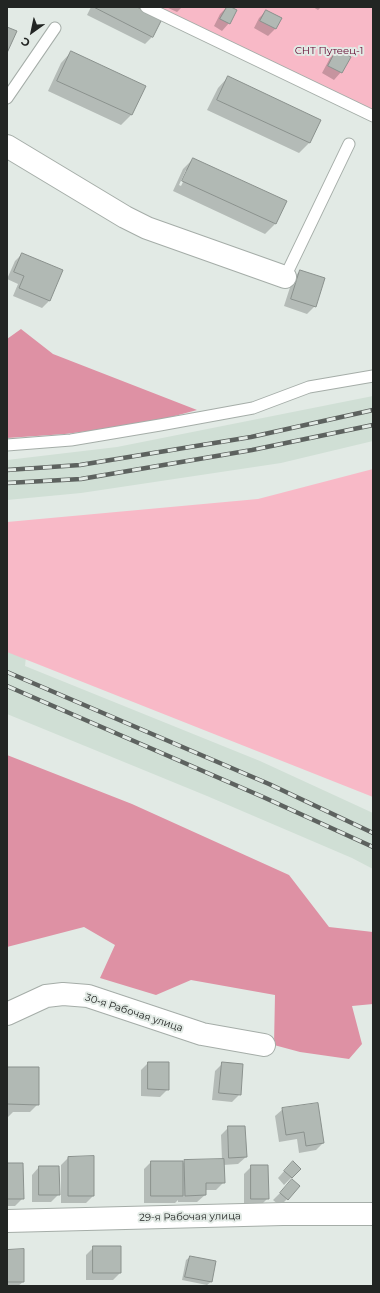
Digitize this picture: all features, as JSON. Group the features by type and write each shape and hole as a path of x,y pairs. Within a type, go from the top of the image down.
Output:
{"street":[{"path":"7,146 125,217 147,228 285,277"},
{"name":"30-я Рабочая улица","path":"7,1014 46,996 63,994 88,996 202,1034 264,1045"},
{"name":"29-я Рабочая улица","path":"7,1221 283,1214 373,1214"}],"lane":[{"path":"146,7 373,116"},
{"path":"7,98 55,28"},
{"path":"285,277 349,144"},
{"path":"7,445 71,440 252,408 309,387 373,376"}],"shaded area":[{"path":"21,329 53,354 197,410 145,424 65,434 7,438 7,339"},
{"path":"373,396 373,441 281,463 81,493 7,500 7,460 117,447"},
{"path":"7,649 26,657 25,666 260,761 373,813 373,869 352,858 207,796 7,714"},
{"path":"7,755 132,804 289,875 329,927 373,932 373,1004 352,1006 362,1044 349,1059 300,1052 274,1045 275,995 191,980 156,995 100,978 115,945 84,927 7,947"}],"green space":[{"name":"СНТ Путеец-1","path":"139,7 373,7 373,122"},
{"path":"373,469 373,797 7,652 7,522 258,499"}],"building":[{"path":"94,7 137,7 162,19 153,37"},
{"path":"227,7 237,10 230,24 220,19"},
{"path":"266,10 282,18 276,29 260,21"},
{"path":"7,27 17,31 7,53"},
{"path":"337,49 351,57 342,73 328,66"},
{"path":"71,51 146,86 132,115 57,81"},
{"path":"228,76 321,120 310,143 217,100"},
{"path":"193,158 287,201 276,224 182,181"},
{"path":"22,253 63,270 50,301 19,288 24,276 14,272"},
{"path":"300,270 325,278 316,307 291,299"},
{"path":"148,1062 169,1062 169,1090 148,1089"},
{"path":"222,1062 243,1064 241,1095 219,1093"},
{"path":"7,1067 39,1067 39,1105 7,1104"},
{"path":"318,1103 324,1143 306,1146 304,1132 286,1135 282,1108"},
{"path":"228,1126 245,1126 247,1157 229,1158"},
{"path":"94,1156 94,1196 68,1196 68,1157"},
{"path":"224,1159 225,1183 206,1183 206,1195 185,1196 184,1160"},
{"path":"151,1161 183,1161 183,1196 151,1196"},
{"path":"293,1161 301,1169 292,1178 284,1171"},
{"path":"7,1163 23,1163 24,1199 7,1199"},
{"path":"251,1165 268,1165 269,1199 251,1199"},
{"path":"39,1166 59,1166 60,1195 39,1195"},
{"path":"292,1179 300,1186 288,1200 280,1193"},
{"path":"93,1246 121,1246 121,1273 93,1273"},
{"path":"24,1249 24,1282 7,1282 7,1250"},
{"path":"190,1256 216,1261 212,1282 185,1277"}],"railway":[{"path":"7,470 80,465 251,437 373,410"},
{"path":"7,483 81,479 252,450 373,425"},
{"path":"7,672 269,784 373,833"},
{"path":"7,686 263,797 373,847"}]}
